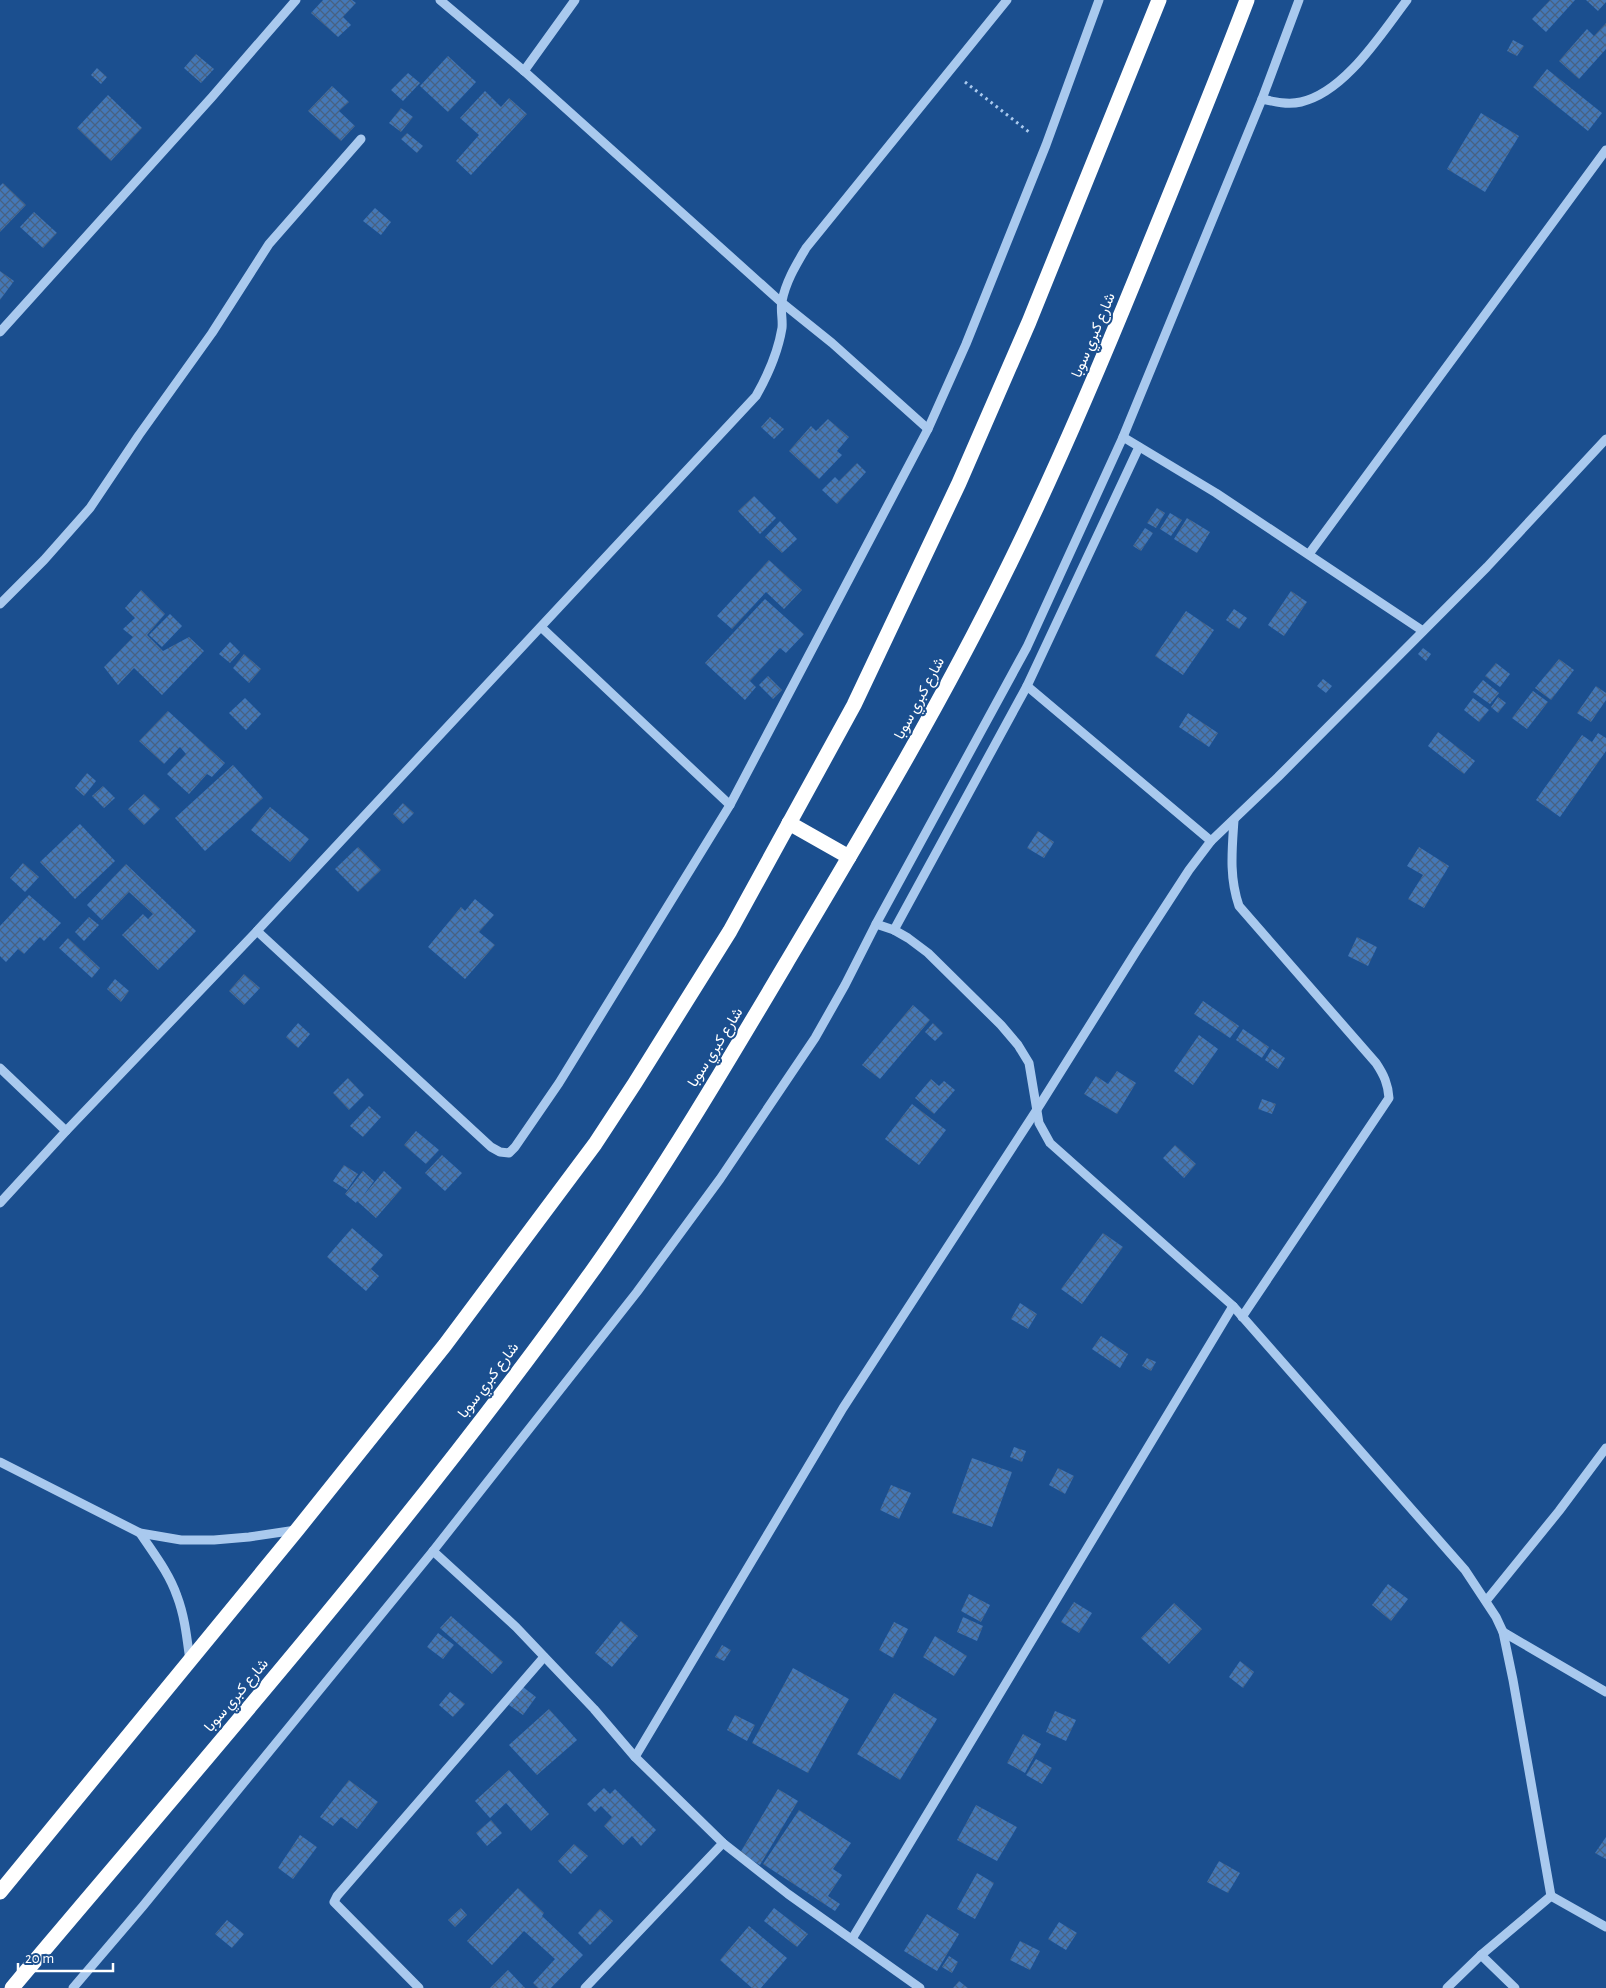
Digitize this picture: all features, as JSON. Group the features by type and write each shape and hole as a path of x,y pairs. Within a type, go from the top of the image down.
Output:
{"highway":[{"path":"0,1892 297,1530 445,1345 595,1144 730,931 854,705 959,483 1029,322 1159,0"},
{"name":"شارع كبري سوبا","path":"18,1985 394,1532 591,1272 628,1219 720,1075 935,707 1007,570 1077,419 1212,91 1247,0"},
{"path":"789,823 849,857"}],"street":[{"path":"0,332 212,97 296,0"},
{"path":"440,0 524,71 781,302 832,343 928,429"},
{"path":"524,71 575,0"},
{"path":"0,1203 257,931 756,396 768,375 782,328 781,302 790,277 806,248 1007,0"},
{"path":"257,931 491,1147 500,1152 509,1153 523,1139 730,805 928,429 966,344 1046,145 1099,0"},
{"path":"73,1988 143,1906 432,1551 637,1292 716,1186 815,1038 1027,647 1123,437 1262,99 1298,0"},
{"path":"1262,99 1280,103 1301,102 1325,91 1346,76 1407,0"},
{"path":"0,604 44,560 90,508 139,435 212,334 269,244 361,139"},
{"path":"1309,554 1606,150"},
{"path":"1123,437 1216,493 1424,631"},
{"path":"635,1757 843,1408 1036,1111 1189,870 1211,841 1487,567 1606,438"},
{"path":"894,930 1027,686 1139,447"},
{"path":"541,627 730,805"},
{"path":"1027,686 1211,841"},
{"path":"1234,820 1232,877 1239,906 1376,1063 1384,1075 1388,1086 1389,1098 1242,1317"},
{"path":"876,924 894,930 915,943 950,974 1018,1045 1029,1063 1036,1111 1050,1144 1233,1306 1465,1570 1486,1601 1503,1632 1551,1896"},
{"path":"0,1068 66,1131"},
{"path":"852,1939 1233,1306"},
{"path":"1486,1601 1559,1511 1606,1448"},
{"path":"0,1462 140,1533 181,1540 214,1540 297,1530"},
{"path":"140,1533 178,1597 183,1615 190,1661"},
{"path":"432,1551 516,1627 594,1709 635,1757 723,1843 788,1894 920,1988"},
{"path":"1503,1632 1606,1692"},
{"path":"419,1988 334,1902 337,1896 544,1657"},
{"path":"586,1988 723,1843"},
{"path":"1551,1896 1606,1927"},
{"path":"1447,1988 1481,1955 1551,1896"},
{"path":"1481,1955 1516,1988"}],"path":[{"path":"950,70 1046,145"}],"building":[{"path":"323,0 352,0 356,3 343,17 351,25 338,37 311,13"},
{"path":"1550,0 1575,0 1546,32 1532,19"},
{"path":"1586,0 1606,0 1606,2 1598,11"},
{"path":"1606,23 1606,49 1579,79 1559,61 1587,29 1594,36"},
{"path":"1513,40 1524,46 1517,56 1507,51"},
{"path":"196,54 214,69 201,83 184,68"},
{"path":"448,56 476,82 448,112 420,86"},
{"path":"97,68 107,77 101,84 91,75"},
{"path":"1547,69 1602,113 1588,131 1533,87"},
{"path":"408,73 420,83 403,101 391,90"},
{"path":"332,86 349,102 339,111 355,126 341,141 308,111"},
{"path":"485,91 501,107 509,98 527,114 471,175 456,161 479,135 460,118"},
{"path":"108,95 142,128 111,161 77,128"},
{"path":"401,108 413,117 401,132 389,123"},
{"path":"1481,113 1519,136 1485,192 1447,169"},
{"path":"407,133 423,146 417,153 401,139"},
{"path":"3,183 26,205 0,232 0,186"},
{"path":"375,208 391,222 381,235 363,221"},
{"path":"34,212 57,233 43,248 20,227"},
{"path":"0,271 14,281 0,300"},
{"path":"770,417 784,429 774,439 761,427"},
{"path":"828,419 849,437 837,451 842,455 819,479 789,451 811,426 816,431"},
{"path":"857,463 866,472 837,504 822,490 835,477 839,481"},
{"path":"754,496 776,518 760,534 738,511"},
{"path":"1157,508 1165,513 1156,528 1147,523"},
{"path":"1170,513 1182,520 1171,536 1160,529"},
{"path":"1187,518 1210,532 1197,553 1174,539"},
{"path":"780,521 797,539 782,553 765,537"},
{"path":"1145,528 1153,533 1141,551 1133,546"},
{"path":"769,560 802,590 784,609 766,592 732,629 717,616"},
{"path":"141,590 165,614 147,635 163,651 189,637 204,651 162,695 134,668 118,685 104,667 133,637 123,629 135,618 125,608"},
{"path":"1291,591 1307,602 1284,636 1268,625"},
{"path":"765,599 804,634 786,653 780,648 750,681 756,687 745,700 705,663"},
{"path":"1234,609 1247,618 1239,629 1226,620"},
{"path":"1186,611 1214,630 1183,675 1155,656"},
{"path":"170,614 182,626 162,647 149,635"},
{"path":"230,642 240,652 230,663 219,654"},
{"path":"1423,648 1431,654 1426,661 1418,654"},
{"path":"244,654 261,669 249,683 233,668"},
{"path":"1559,659 1574,670 1551,700 1535,688"},
{"path":"1496,663 1510,674 1500,687 1485,676"},
{"path":"768,676 782,690 773,699 759,685"},
{"path":"1323,679 1332,686 1326,693 1317,686"},
{"path":"1483,680 1499,693 1490,704 1473,692"},
{"path":"1596,686 1606,693 1606,700 1591,722 1577,713"},
{"path":"1533,691 1548,702 1527,729 1512,718"},
{"path":"1498,697 1506,703 1498,713 1491,707"},
{"path":"245,698 261,714 246,730 229,713"},
{"path":"1473,698 1489,710 1479,722 1464,710"},
{"path":"168,711 225,763 212,777 207,774 189,794 167,774 186,754 180,747 164,764 139,741"},
{"path":"1188,713 1218,733 1209,747 1179,727"},
{"path":"1438,732 1475,761 1464,774 1428,746"},
{"path":"1598,733 1606,738 1606,751 1560,817 1536,800 1582,735 1592,742"},
{"path":"233,765 263,798 205,851 175,818"},
{"path":"87,773 96,781 84,796 75,788"},
{"path":"103,786 115,798 104,808 92,796"},
{"path":"144,794 160,809 144,825 128,809"},
{"path":"403,803 414,813 403,824 393,814"},
{"path":"270,807 309,839 290,862 251,830"},
{"path":"80,824 115,861 75,899 40,862"},
{"path":"1038,831 1054,842 1044,858 1027,848"},
{"path":"358,847 381,870 358,892 335,869"},
{"path":"1419,847 1449,866 1424,908 1408,899 1423,875 1407,866"},
{"path":"23,863 39,877 25,892 10,878"},
{"path":"126,864 196,931 158,970 122,935 143,914 148,919 153,914 129,892 102,920 87,905"},
{"path":"29,895 61,923 44,941 40,937 24,954 18,949 6,962 0,956 0,926"},
{"path":"475,899 494,915 479,932 495,945 465,979 428,947 461,907 465,911"},
{"path":"89,917 99,925 84,941 75,932"},
{"path":"1357,937 1377,947 1368,966 1348,956"},
{"path":"68,938 100,968 92,978 59,948"},
{"path":"244,974 260,988 244,1005 229,991"},
{"path":"115,979 129,991 121,1002 107,989"},
{"path":"1203,1001 1239,1026 1230,1038 1194,1014"},
{"path":"913,1005 930,1020 880,1079 862,1065"},
{"path":"298,1023 310,1034 298,1048 286,1037"},
{"path":"933,1023 943,1033 935,1041 925,1032"},
{"path":"1243,1029 1269,1047 1262,1058 1236,1040"},
{"path":"1199,1035 1218,1049 1193,1085 1174,1071"},
{"path":"1272,1049 1285,1058 1278,1069 1265,1060"},
{"path":"1117,1071 1136,1083 1117,1114 1084,1094 1096,1076 1108,1084"},
{"path":"348,1078 364,1095 349,1110 333,1093"},
{"path":"931,1079 939,1086 944,1081 955,1090 934,1114 915,1098"},
{"path":"1262,1099 1276,1104 1272,1114 1258,1109"},
{"path":"912,1104 946,1130 919,1165 885,1139"},
{"path":"369,1106 381,1117 363,1137 350,1126"},
{"path":"416,1131 439,1150 426,1164 404,1145"},
{"path":"1175,1145 1196,1164 1184,1178 1163,1158"},
{"path":"442,1155 462,1173 445,1191 425,1173"},
{"path":"344,1165 358,1174 347,1190 333,1181"},
{"path":"363,1171 374,1181 363,1196 384,1171 402,1188 376,1218 357,1201 356,1203 345,1194"},
{"path":"352,1228 383,1255 371,1269 379,1276 366,1291 327,1257"},
{"path":"1103,1233 1123,1247 1082,1304 1061,1289"},
{"path":"1020,1303 1037,1314 1028,1329 1011,1319"},
{"path":"1101,1336 1128,1354 1120,1368 1092,1349"},
{"path":"1147,1358 1156,1362 1151,1371 1142,1366"},
{"path":"1014,1447 1026,1451 1022,1462 1010,1457"},
{"path":"972,1458 1012,1472 992,1527 952,1513"},
{"path":"1058,1468 1074,1476 1065,1494 1049,1485"},
{"path":"891,1485 911,1493 899,1519 880,1510"},
{"path":"1388,1584 1408,1599 1391,1621 1372,1605"},
{"path":"969,1594 990,1605 981,1622 961,1611"},
{"path":"1074,1602 1092,1613 1079,1633 1061,1622"},
{"path":"1174,1603 1202,1629 1169,1664 1141,1638"},
{"path":"451,1616 503,1662 492,1674 440,1628"},
{"path":"963,1617 983,1626 977,1641 957,1632"},
{"path":"621,1621 638,1636 612,1667 595,1653"},
{"path":"894,1622 908,1629 893,1658 879,1650"},
{"path":"438,1633 454,1645 443,1659 427,1647"},
{"path":"935,1636 967,1656 954,1676 923,1657"},
{"path":"722,1645 731,1650 724,1661 715,1657"},
{"path":"1240,1661 1254,1672 1243,1688 1229,1677"},
{"path":"793,1668 849,1699 808,1773 752,1743"},
{"path":"523,1687 536,1697 523,1715 509,1705"},
{"path":"450,1692 465,1704 453,1717 439,1705"},
{"path":"894,1693 937,1719 900,1780 857,1754"},
{"path":"549,1709 577,1740 537,1775 509,1745"},
{"path":"1055,1711 1076,1720 1066,1741 1046,1732"},
{"path":"735,1715 755,1725 747,1741 727,1730"},
{"path":"1023,1734 1041,1744 1025,1773 1007,1763"},
{"path":"1036,1759 1052,1768 1042,1784 1026,1775"},
{"path":"509,1770 549,1814 531,1831 506,1803 490,1818 475,1801"},
{"path":"349,1780 378,1802 357,1829 341,1817 333,1826 320,1817"},
{"path":"604,1788 610,1794 615,1789 656,1830 641,1846 632,1836 623,1845 604,1826 612,1817 601,1806 595,1812 587,1804"},
{"path":"778,1789 798,1801 760,1865 740,1853"},
{"path":"976,1805 1017,1827 997,1861 957,1840"},
{"path":"799,1810 851,1843 833,1869 842,1875 828,1896 840,1904 835,1911 763,1864"},
{"path":"491,1820 502,1833 487,1846 476,1833"},
{"path":"300,1835 317,1847 293,1879 278,1868"},
{"path":"1606,1837 1606,1859 1595,1853"},
{"path":"574,1844 588,1856 571,1874 558,1861"},
{"path":"1219,1861 1240,1873 1228,1893 1207,1882"},
{"path":"977,1873 994,1883 975,1919 957,1909"},
{"path":"518,1888 544,1913 542,1916 583,1955 551,1988 538,1988 533,1983 555,1959 524,1931 492,1965 467,1941"},
{"path":"461,1908 467,1915 455,1927 448,1920"},
{"path":"774,1908 808,1934 797,1947 764,1921"},
{"path":"600,1909 613,1921 590,1945 578,1933"},
{"path":"927,1914 959,1934 937,1971 904,1951"},
{"path":"227,1920 244,1934 232,1948 215,1934"},
{"path":"1059,1922 1077,1933 1066,1950 1048,1939"},
{"path":"749,1926 787,1958 761,1988 752,1988 720,1960"},
{"path":"1020,1941 1040,1951 1030,1970 1010,1960"},
{"path":"949,1956 958,1962 952,1973 942,1967"},
{"path":"508,1970 525,1988 490,1988"},
{"path":"959,1981 968,1988 953,1988"}]}
